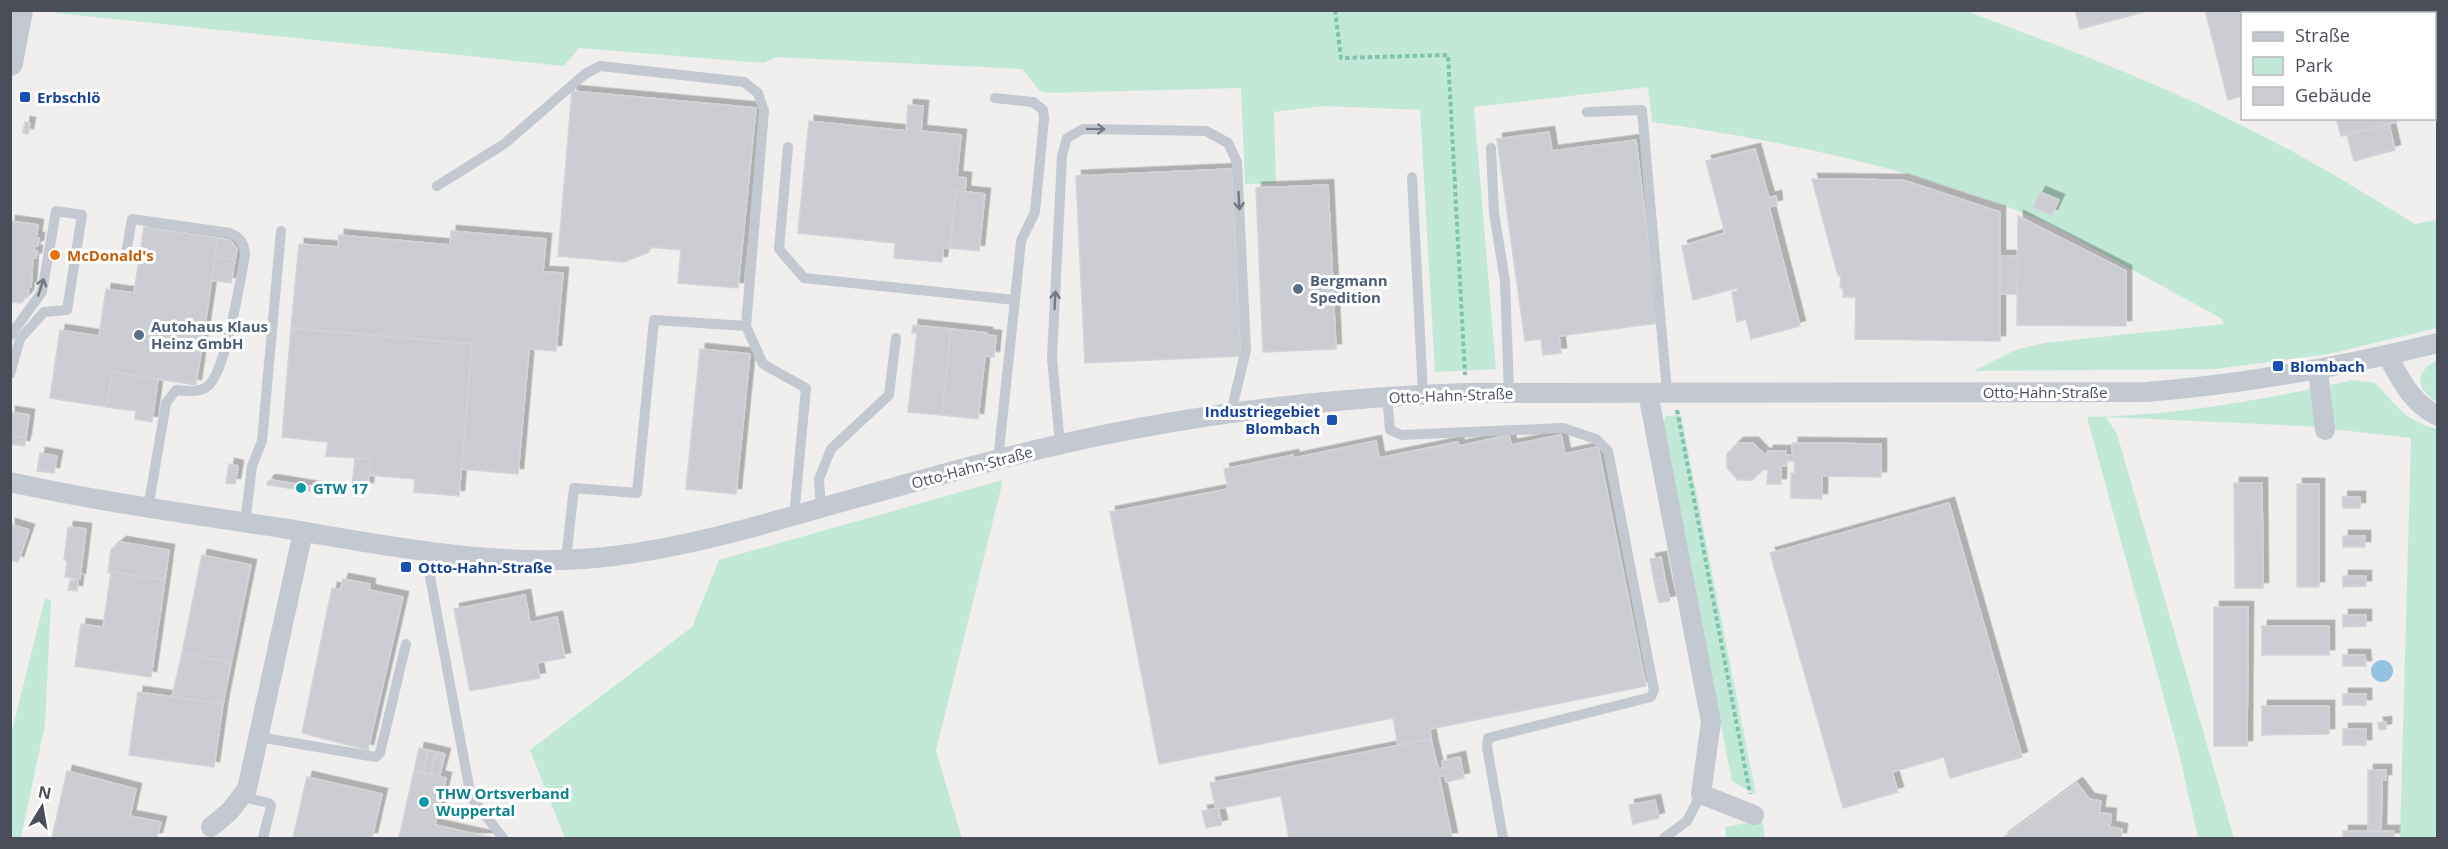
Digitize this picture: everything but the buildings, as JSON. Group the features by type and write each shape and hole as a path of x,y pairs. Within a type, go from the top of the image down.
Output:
{"street":[{"path":"11,56 20,10"},
{"name":"Otto-Hahn-Straße","path":"10,482 148,509 425,550 528,560 566,559 610,556 705,540 1060,444 1139,427 1231,412 1388,396 1509,392 2147,392 2208,387 2318,371 2438,343"},
{"path":"2387,355 2412,398 2425,410 2438,416"},
{"path":"2318,371 2325,430"},
{"path":"1663,393 1711,722 1701,794 1754,814"},
{"path":"211,827 243,797 247,789 303,532"}],"lane":[{"path":"437,186 504,144 585,74 600,66 744,82 758,93 764,111 746,326 763,364 806,388 794,517"},
{"path":"995,98 1033,102 1043,110 1044,119 1035,212 1021,241 998,460"},
{"path":"1587,112 1642,110 1663,393"},
{"path":"1060,444 1052,358 1062,156 1066,138 1083,129 1206,131 1228,143 1237,162 1246,350 1231,412"},
{"path":"788,147 779,249 804,278 1015,300"},
{"path":"1491,148 1494,213 1505,293 1509,392"},
{"path":"1412,177 1423,394"},
{"path":"10,336 42,292 56,211 82,215 67,310 44,312 20,339 10,374"},
{"path":"126,254 132,219 230,233 240,237 245,255 233,321 215,378 207,388 196,391 176,390 166,403 148,509"},
{"path":"245,523 252,466 262,441 281,231"},
{"path":"566,559 574,488 637,493 654,320 746,326"},
{"path":"821,508 819,479 831,449 889,395 896,338"},
{"path":"1388,396 1390,430 1402,435 1563,428 1596,439 1608,451 1654,690 1651,697 1488,738 1486,747 1503,838"},
{"path":"425,550 471,797 503,838"},
{"path":"259,736 375,757 380,753 406,644"},
{"path":"1664,838 1687,821 1701,794"},
{"path":"243,797 269,803 271,806 263,838"}],"path":[{"path":"1335,10 1341,58 1448,55 1466,393"},
{"path":"1663,393 1754,814"}],"green space":[{"path":"58,10 1966,11 2109,66 2215,112 2312,163 2415,224 2437,220 2437,328 2329,354 2215,369 1973,371 2015,350 2044,343 2224,324 2222,319 2058,228 1948,186 1851,159 1801,148 1652,122 1648,87 1474,107 1496,369 1435,372 1420,110 1324,106 1274,112 1276,183 1245,184 1241,88 1049,93 1040,91 1022,69 776,57 764,63 579,48 564,66 56,13"},
{"path":"2437,360 2437,402 2425,392 2420,381 2424,370"},
{"path":"2353,380 2375,383 2409,417 2437,429 2437,838 2400,838 2411,438 2305,426 2106,417 2117,434 2234,838 2198,838 2179,753 2087,417 2187,410 2287,394"},
{"path":"1681,415 1756,795 1732,781 1662,427 1666,416"},
{"path":"1003,480 936,751 962,838 565,838 530,750 692,627 719,560"},
{"path":"45,598 51,600 45,724 21,838 11,838 11,735"},
{"path":"1762,820 1765,838 1726,838 1725,827"}],"water":[{"path":"2378,660 2386,660 2393,667 2393,675 2386,682 2378,682 2371,675 2371,667"}],"place":[{"name":"Erbschlö","path":"25,97"},
{"name":"McDonald's","path":"55,255"},
{"name":"Bergmann Spedition","path":"1298,289"},
{"name":"Autohaus Klaus Heinz GmbH","path":"139,335"},
{"name":"Blombach","path":"2278,366"},
{"name":"Industriegebiet Blombach","path":"1332,420"},
{"name":"GTW 17","path":"301,488"},
{"name":"Otto-Hahn-Straße","path":"406,567"},
{"name":"THW Ortsverband Wuppertal","path":"424,802"}]}
